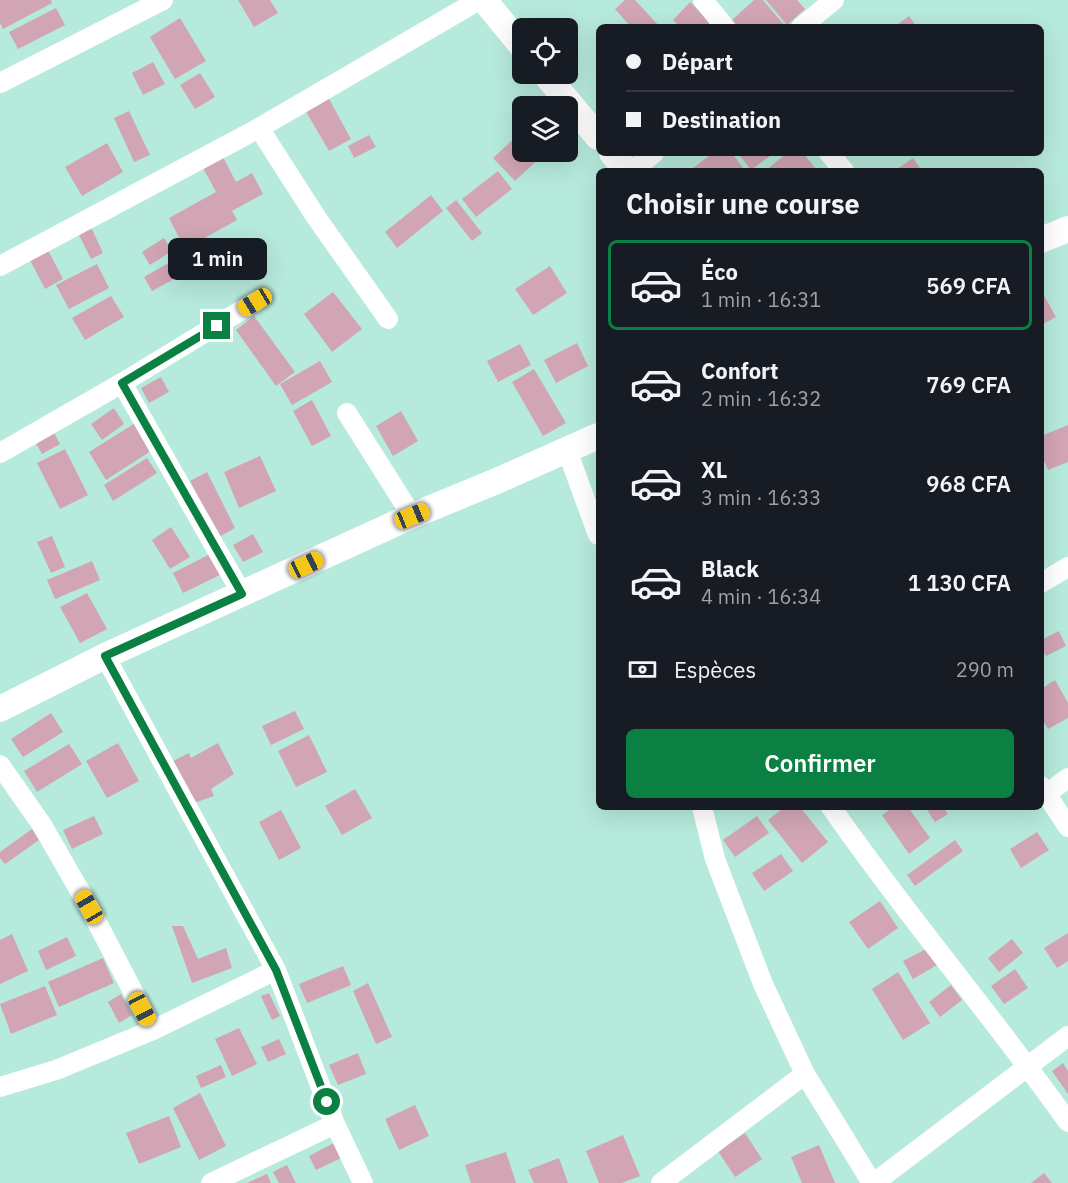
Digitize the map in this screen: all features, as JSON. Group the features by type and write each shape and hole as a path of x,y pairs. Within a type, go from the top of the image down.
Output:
{"street":[{"path":"0,82 163,0"},
{"path":"0,267 258,128 479,0"},
{"path":"484,0 512,34"},
{"path":"703,0 723,24"},
{"path":"805,24 834,0"},
{"path":"553,84 596,135"},
{"path":"258,128 316,217 388,319"},
{"path":"615,156 626,168"},
{"path":"633,168 650,156"},
{"path":"832,156 842,168"},
{"path":"1044,239 1068,229"},
{"path":"0,453 122,383 255,302"},
{"path":"122,383 242,594"},
{"path":"347,413 412,516"},
{"path":"0,709 105,656 412,516 596,437"},
{"path":"567,450 596,530"},
{"path":"1044,581 1068,567"},
{"path":"105,656 276,970 335,1124 363,1183"},
{"path":"0,765 42,825 89,907 153,1030"},
{"path":"1068,778 1044,790 1068,826"},
{"path":"703,810 715,859 764,984 805,1074 873,1183 1068,1036"},
{"path":"833,810 869,862 1028,1065 1068,1122"},
{"path":"0,1087 56,1070 153,1030 276,970"},
{"path":"661,1183 805,1074"},
{"path":"211,1183 335,1124"}],"building":[{"path":"0,0 51,0 52,3 3,29 0,23"},
{"path":"238,0 270,0 278,13 254,27"},
{"path":"625,0 635,0 657,24 628,24 615,9"},
{"path":"754,0 763,0 783,24 736,24 732,20"},
{"path":"766,0 797,0 805,9 786,24"},
{"path":"690,2 711,23 677,24 673,20"},
{"path":"56,8 65,25 18,49 9,32"},
{"path":"909,16 915,24 898,24"},
{"path":"180,18 206,61 175,79 150,37"},
{"path":"153,62 165,84 143,95 132,73"},
{"path":"200,73 215,97 195,109 180,85"},
{"path":"328,97 351,139 329,151 305,110"},
{"path":"129,111 150,155 134,162 114,118"},
{"path":"369,135 376,147 354,158 348,146"},
{"path":"512,140 512,162 535,162 515,181 493,158"},
{"path":"107,143 123,172 82,196 65,167"},
{"path":"709,156 734,156 743,168 693,168"},
{"path":"740,156 770,156 754,168 749,168"},
{"path":"783,156 805,156 815,168 769,168"},
{"path":"223,157 236,182 252,173 263,194 232,211 237,220 185,249 169,218 216,192 203,168"},
{"path":"913,158 920,168 898,168"},
{"path":"498,171 512,189 476,217 462,199"},
{"path":"431,195 443,211 397,248 385,232"},
{"path":"456,200 482,233 472,241 446,208"},
{"path":"91,227 103,253 91,259 78,233"},
{"path":"164,238 172,251 150,265 142,252"},
{"path":"48,250 63,279 45,289 30,260"},
{"path":"181,256 189,271 152,291 144,277"},
{"path":"97,264 109,288 69,309 56,285"},
{"path":"550,266 567,293 533,315 515,289"},
{"path":"333,292 362,329 332,352 304,314"},
{"path":"1044,295 1056,317 1044,323"},
{"path":"111,296 124,317 85,340 72,318"},
{"path":"254,316 295,372 276,386 236,330"},
{"path":"577,343 588,366 556,383 544,360"},
{"path":"520,344 531,365 498,382 487,361"},
{"path":"320,361 332,382 292,405 280,384"},
{"path":"534,369 566,423 543,436 512,382"},
{"path":"161,377 169,392 149,403 141,388"},
{"path":"312,400 331,436 312,446 293,411"},
{"path":"114,408 124,424 102,440 91,424"},
{"path":"401,411 418,441 393,456 376,426"},
{"path":"137,422 154,449 106,480 89,452"},
{"path":"1068,425 1068,462 1048,470 1044,461 1044,435"},
{"path":"52,429 60,444 42,454 34,440"},
{"path":"65,449 88,495 60,509 37,463"},
{"path":"260,456 276,491 239,508 224,472"},
{"path":"147,458 157,473 113,501 104,485"},
{"path":"207,472 235,528 219,537 190,481"},
{"path":"171,527 190,557 170,569 152,540"},
{"path":"253,534 263,552 243,562 233,545"},
{"path":"52,536 65,567 51,573 37,542"},
{"path":"212,553 222,574 183,593 173,573"},
{"path":"92,561 100,580 55,599 47,580"},
{"path":"87,593 107,629 80,643 60,607"},
{"path":"1059,631 1066,646 1046,656 1044,638"},
{"path":"1055,680 1068,703 1068,718 1048,729 1044,722 1044,687"},
{"path":"295,711 304,729 271,745 262,726"},
{"path":"51,713 63,732 23,757 11,739"},
{"path":"309,735 327,772 296,787 278,751"},
{"path":"118,743 139,781 107,798 86,761"},
{"path":"218,743 234,774 211,789 214,796 194,803 169,763 189,753 191,758"},
{"path":"69,744 82,764 37,792 24,771"},
{"path":"355,789 372,818 342,835 325,806"},
{"path":"281,810 301,848 279,860 259,822"},
{"path":"781,810 802,810 828,842 802,863 768,820"},
{"path":"890,810 910,810 930,838 909,854 882,815"},
{"path":"927,810 945,810 948,814 935,822"},
{"path":"94,816 103,834 72,849 63,830"},
{"path":"757,816 769,833 735,857 723,840"},
{"path":"32,829 39,840 5,864 0,858 0,852"},
{"path":"1037,832 1049,850 1021,868 1010,849"},
{"path":"955,840 963,851 915,886 907,875"},
{"path":"781,854 793,871 764,891 752,873"},
{"path":"880,901 898,928 868,949 849,922"},
{"path":"172,926 183,926 198,959 226,948 232,968 192,983"},
{"path":"1068,933 1068,961 1057,968 1044,948"},
{"path":"12,934 28,971 0,984 0,940"},
{"path":"67,937 76,956 46,970 38,951"},
{"path":"1012,939 1023,953 999,972 988,958"},
{"path":"930,947 939,964 913,979 903,961"},
{"path":"103,958 114,983 59,1007 48,982"},
{"path":"343,966 351,985 307,1003 299,984"},
{"path":"1015,969 1028,988 1004,1004 991,986"},
{"path":"898,972 930,1023 903,1040 872,989"},
{"path":"368,983 392,1037 376,1044 353,991"},
{"path":"951,985 962,1000 940,1017 929,1002"},
{"path":"45,986 57,1015 11,1034 0,1004"},
{"path":"269,993 280,1016 272,1020 261,996"},
{"path":"121,994 132,1015 119,1023 108,1002"},
{"path":"239,1028 257,1064 232,1076 215,1039"},
{"path":"279,1039 286,1054 268,1062 261,1047"},
{"path":"358,1053 366,1074 338,1085 329,1065"},
{"path":"1063,1063 1068,1071 1068,1094 1052,1071"},
{"path":"221,1065 226,1077 201,1088 196,1076"},
{"path":"200,1093 226,1146 199,1160 173,1108"},
{"path":"415,1105 429,1136 399,1150 385,1119"},
{"path":"169,1116 181,1147 139,1164 126,1133"},
{"path":"745,1133 762,1159 735,1177 718,1151"},
{"path":"623,1135 640,1176 622,1183 599,1183 586,1151"},
{"path":"334,1143 341,1158 316,1170 309,1156"},
{"path":"819,1145 835,1183 802,1183 791,1157"},
{"path":"506,1152 516,1183 471,1183 465,1165"},
{"path":"559,1158 568,1183 534,1183 528,1170"},
{"path":"287,1165 296,1183 279,1183 273,1172"},
{"path":"1044,1173 1052,1183 1031,1183"},
{"path":"267,1174 271,1183 247,1183"}],"route":[{"path":"217,326 122,383 242,594 105,656 276,970 327,1102"}]}
